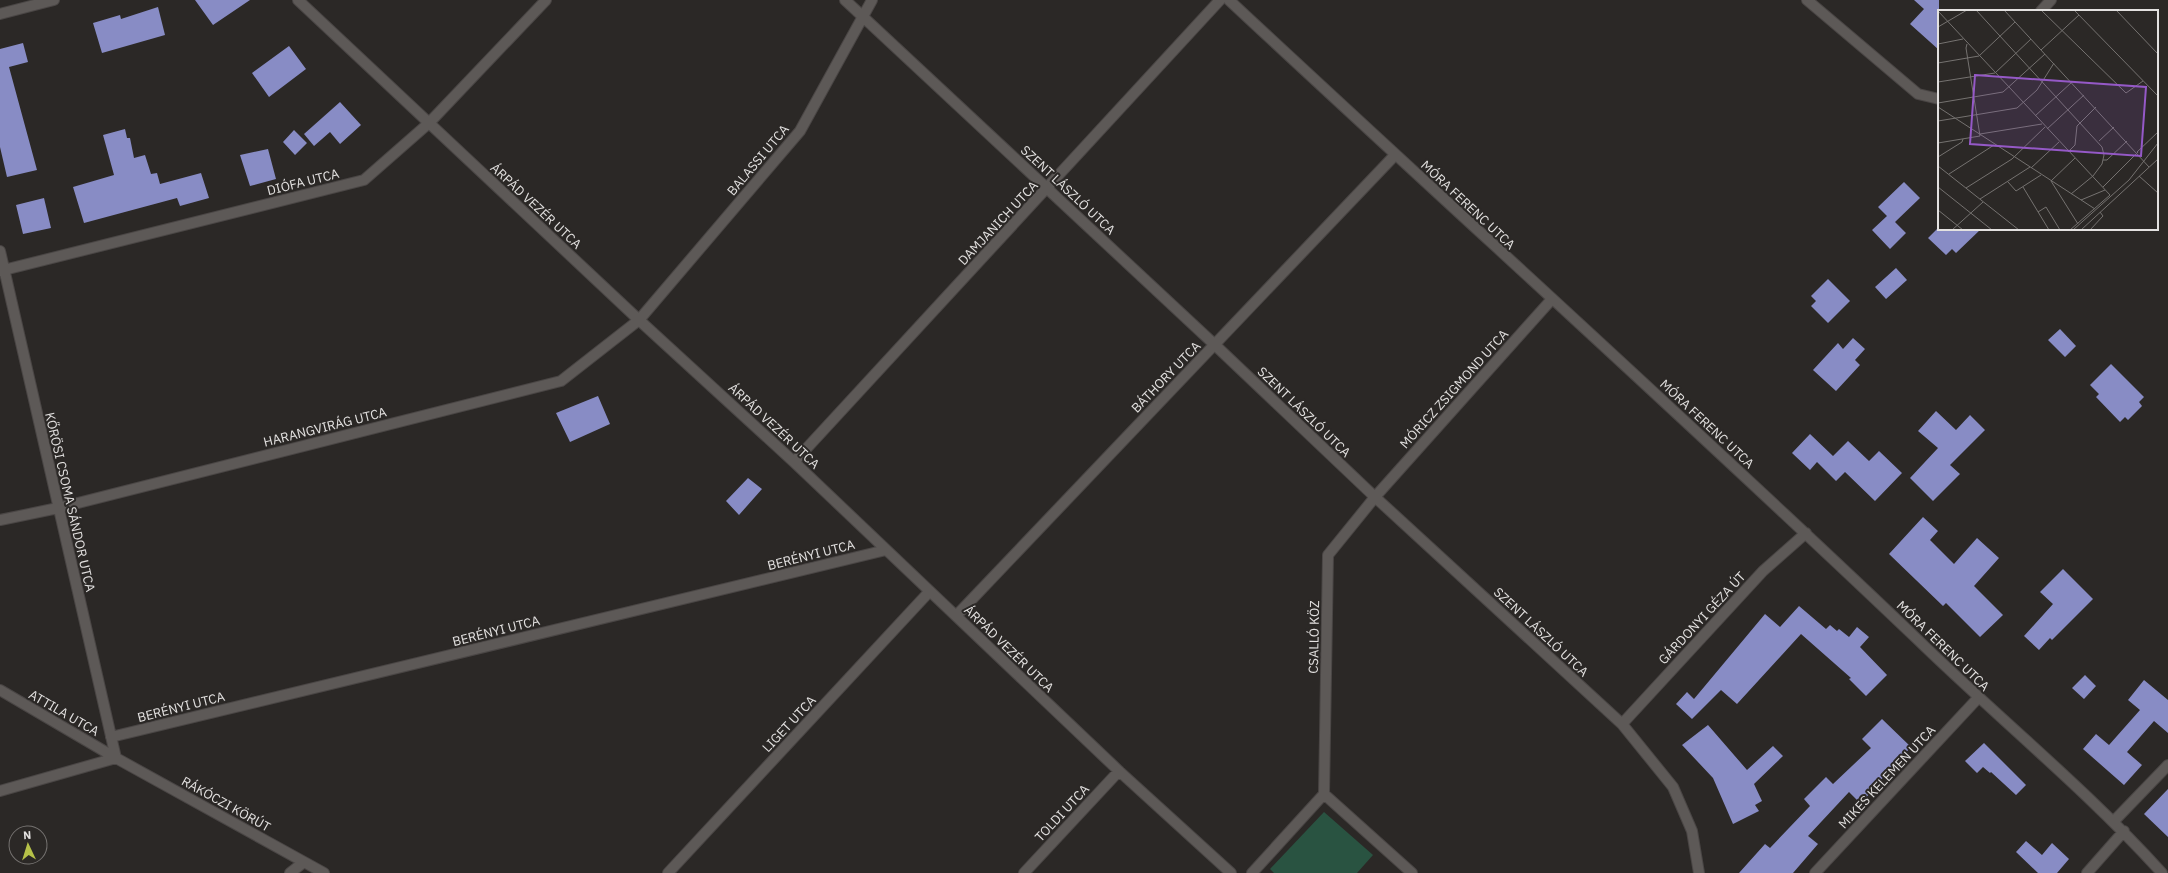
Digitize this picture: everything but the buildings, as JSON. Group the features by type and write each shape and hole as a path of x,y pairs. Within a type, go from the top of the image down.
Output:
{"street":[{"path":"0,14 54,0"},
{"name":"ÁRPÁD VEZÉR UTCA","path":"298,0 639,320 794,462 1119,771 1231,873"},
{"name":"DIÓFA UTCA","path":"2,270 364,180 429,123 546,0"},
{"name":"SZENT LÁSZLÓ UTCA","path":"845,0 1215,344 1375,497 1622,724 1673,787 1692,831 1699,873"},
{"name":"BALASSI UTCA","path":"639,320 800,131 864,18 872,0"},
{"name":"DAMJANICH UTCA","path":"794,462 1220,0"},
{"name":"MÓRA FERENC UTCA","path":"1229,0 1395,155 1806,533 1978,698 2114,821 2162,873"},
{"path":"1807,0 1918,94 1938,99"},
{"path":"2041,10 2051,0"},
{"name":"BÁTHORY UTCA","path":"956,616 1395,155"},
{"name":"KŐRÖSI CSOMA SÁNDOR UTCA","path":"0,251 2,270 116,758"},
{"name":"MÓRICZ ZSIGMOND UTCA","path":"1375,497 1552,299"},
{"name":"HARANGVIRÁG UTCA","path":"0,520 58,508 561,381 639,320"},
{"name":"CSALLÓ KÖZ","path":"1324,794 1328,555 1375,497"},
{"name":"GÁRDONYI GÉZA ÚT","path":"1622,724 1763,571 1806,533"},
{"name":"BERÉNYI UTCA","path":"111,737 886,550"},
{"name":"LIGET UTCA","path":"668,873 929,592"},
{"name":"ATTILA UTCA","path":"0,690 116,758"},
{"name":"MIKES KELEMEN UTCA","path":"1815,873 1978,698"},
{"path":"0,791 116,758"},
{"name":"RÁKÓCZI KÖRÚT","path":"116,758 324,873"},
{"path":"2114,821 2168,764"},
{"name":"TOLDI UTCA","path":"1024,873 1119,771"},
{"path":"1252,873 1324,794 1412,873"},
{"path":"2087,873 2124,831"},
{"path":"290,873 304,862"}],"green space":[{"path":"1324,812 1373,855 1357,873 1274,873 1270,869"}]}
